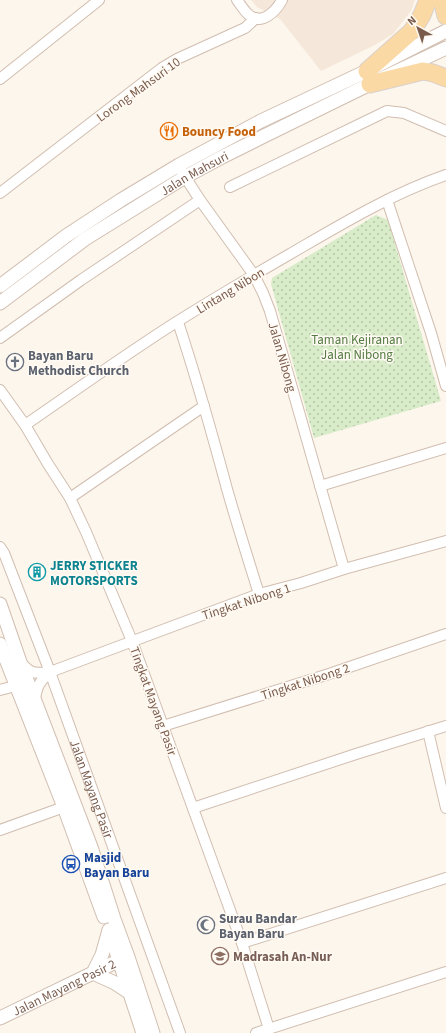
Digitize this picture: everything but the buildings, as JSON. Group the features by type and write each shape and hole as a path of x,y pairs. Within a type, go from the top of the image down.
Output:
{"main road":[{"path":"369,77 393,49 412,31 422,15 428,0"},
{"path":"442,0 446,16"},
{"path":"369,77 423,71 446,78"}],"street":[{"path":"0,79 99,0"},
{"path":"237,0 250,16 256,18"},
{"name":"Lorong Mahsuri 10","path":"0,193 162,68 177,59 245,28 256,18 260,19 267,17 278,7 282,0"},
{"name":"Jalan Mahsuri","path":"0,303 85,239 185,177 369,77 446,31"},
{"name":"Jalan Mahsuri","path":"0,286 66,236 121,200 179,165 261,121 369,77 446,48"},
{"path":"230,187 387,110 404,113 446,131"},
{"name":"Jalan Nibong","path":"179,165 200,200 254,275 263,292 270,311 344,569"},
{"name":"Lintang Nibon","path":"25,425 178,322 254,275 387,200 446,175"},
{"path":"0,338 81,280 200,200"},
{"path":"387,200 431,333 446,386"},
{"path":"178,322 193,367 227,490 259,594"},
{"name":"Tingkat Mayang Pasir","path":"0,390 25,425 70,498 132,641 242,943 269,1029"},
{"path":"70,498 204,406"},
{"path":"320,486 446,448"},
{"name":"Tingkat Nibong 1","path":"50,672 259,594 446,541"},
{"name":"Jalan Mayang Pasir","path":"0,547 4,553 50,672 180,1033"},
{"name":"Jalan Mayang Pasir","path":"0,604 20,662 92,847 114,919 130,993 143,1033"},
{"name":"Tingkat Nibong 2","path":"163,726 329,674 446,634"},
{"name":"Jalan Mayang Pasir","path":"0,644 64,807 109,930 123,959 153,1033"},
{"path":"20,662 30,672 50,672"},
{"path":"35,698 39,683 50,672"},
{"path":"0,690 29,682"},
{"path":"193,808 446,726"},
{"path":"428,731 446,808"},
{"path":"0,830 64,807"},
{"path":"242,943 446,878"},
{"path":"109,930 102,955 93,973 115,983 130,993"},
{"name":"Jalan Mayang Pasir 2","path":"0,1018 123,959"},
{"path":"256,1033 446,972"}],"shaded area":[{"path":"251,0 415,0 411,11 393,34 375,45 321,71 280,19 257,7"}],"green space":[{"name":"Taman Kejiranan Jalan Nibong","path":"376,215 388,220 441,401 314,438 271,284 272,278"}],"place":[{"name":"Bouncy Food","path":"169,131"},
{"name":"Bayan Baru Methodist Church","path":"15,362"},
{"name":"JERRY STICKER MOTORSPORTS","path":"37,572"},
{"name":"Masjid Bayan Baru","path":"71,864"},
{"name":"Surau Bandar Bayan Baru","path":"206,925"},
{"name":"Madrasah An-Nur","path":"220,956"}]}
